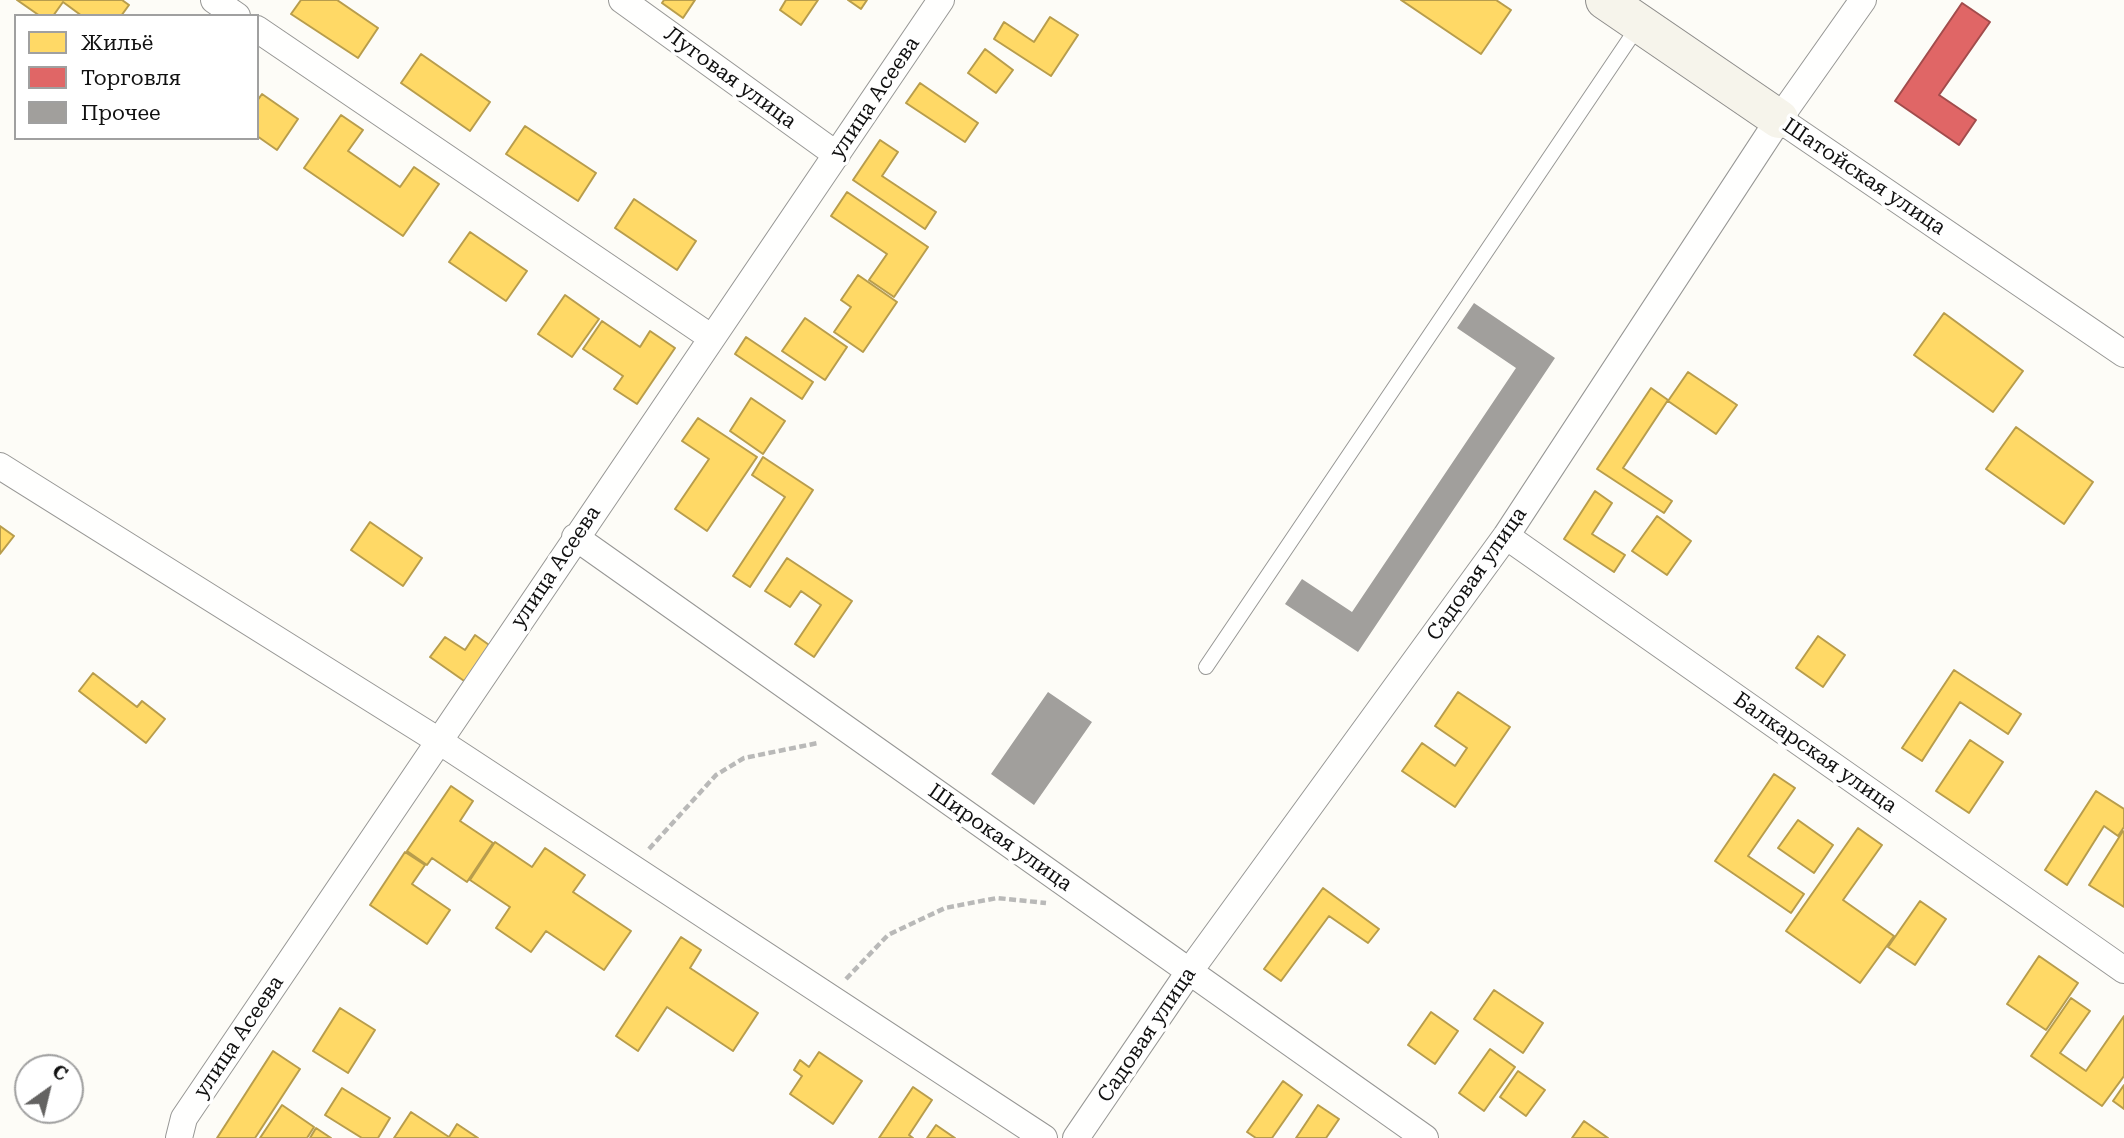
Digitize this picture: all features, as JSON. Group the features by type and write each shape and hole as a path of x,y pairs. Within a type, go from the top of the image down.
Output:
{"street":[{"path":"214,0 234,14"},
{"name":"Луговая улица","path":"622,0 837,155"},
{"name":"улица Асеева","path":"179,1138 184,1118 941,0"},
{"name":"Шатойская улица","path":"1605,0 2124,354"},
{"name":"Садовая улица","path":"1076,1138 1189,972 1506,537 1779,119 1863,0"},
{"path":"259,30 712,338"},
{"path":"0,466 439,741 1044,1138"},
{"name":"Широкая улица","path":"575,537 1425,1138"},
{"name":"Балкарская улица","path":"1506,537 2124,970"}],"lane":[{"path":"1206,667 1640,24"}],"path":[{"path":"632,867 716,775 744,758 812,743 865,742"},
{"path":"829,997 888,935 945,908 997,898 1048,904"}],"building: Жильё":[{"path":"17,0 122,0 129,5 122,14 79,14 63,2 54,14 37,14"},
{"path":"301,0 337,0 378,28 358,58 291,14"},
{"path":"664,0 695,0 683,18 662,3"},
{"path":"786,0 818,0 801,25 780,10"},
{"path":"848,0 867,0 861,9"},
{"path":"1401,0 1496,0 1511,10 1481,54"},
{"path":"1050,17 1078,35 1051,76 994,39 1004,22 1034,42"},
{"path":"985,49 1013,70 996,93 968,73"},
{"path":"421,54 490,102 470,131 401,83"},
{"path":"920,83 978,123 965,142 906,103"},
{"path":"262,94 298,119 277,150 259,137 259,98"},
{"path":"341,115 363,130 348,151 400,187 414,167 439,184 403,236 304,168"},
{"path":"525,126 596,173 578,201 506,154"},
{"path":"880,140 898,152 882,176 936,212 925,229 853,180"},
{"path":"847,192 928,247 894,297 869,280 887,254 831,216"},
{"path":"634,199 696,241 677,270 615,228"},
{"path":"470,232 527,271 506,301 449,262"},
{"path":"858,275 897,302 863,352 834,332 851,307 841,300"},
{"path":"565,295 599,319 572,357 538,334"},
{"path":"1944,313 2023,371 1993,412 1914,355"},
{"path":"805,318 847,347 825,380 782,351"},
{"path":"602,321 640,347 650,331 675,348 637,404 614,389 623,376 583,349"},
{"path":"746,337 813,382 802,399 735,354"},
{"path":"1688,372 1737,405 1716,434 1668,401"},
{"path":"1651,388 1668,400 1623,468 1672,501 1664,513 1597,469"},
{"path":"751,398 785,421 763,454 730,431"},
{"path":"698,418 757,457 707,531 675,509 709,459 682,441"},
{"path":"2016,427 2093,482 2064,524 1986,469"},
{"path":"763,457 813,490 750,587 733,576 785,497 752,475"},
{"path":"1595,491 1612,503 1592,534 1625,555 1614,572 1564,539"},
{"path":"1657,516 1691,541 1667,575 1632,551"},
{"path":"370,522 422,558 403,586 351,550"},
{"path":"0,526 14,536 0,554"},
{"path":"787,558 852,601 814,657 795,644 821,605 801,591 790,607 765,591"},
{"path":"475,635 492,647 467,683 430,657 445,637 465,650"},
{"path":"1818,636 1845,655 1823,687 1796,668"},
{"path":"1954,670 2021,714 2008,734 1960,702 1922,761 1902,748"},
{"path":"93,673 137,707 142,701 165,719 146,743 79,691"},
{"path":"1458,692 1510,727 1455,807 1402,771 1422,743 1455,766 1467,748 1435,726"},
{"path":"1970,740 2003,762 1969,813 1936,791"},
{"path":"1774,774 1795,788 1748,856 1804,894 1791,913 1715,861"},
{"path":"451,786 473,801 460,821 493,843 467,882 432,858 427,865 407,851"},
{"path":"2096,791 2124,809 2124,827 2118,836 2104,826 2067,885 2045,870"},
{"path":"1798,820 1833,845 1814,873 1778,848"},
{"path":"1858,828 1882,845 1843,900 1894,936 1860,983 1786,931"},
{"path":"2124,832 2124,907 2089,885"},
{"path":"495,842 532,867 545,848 585,875 573,892 631,931 604,970 546,931 531,952 496,928 510,907 470,880"},
{"path":"405,852 425,865 412,884 450,910 427,944 370,905"},
{"path":"1323,888 1379,929 1368,943 1329,916 1281,981 1264,969"},
{"path":"1920,901 1946,919 1915,965 1888,947"},
{"path":"681,937 701,950 690,968 758,1013 733,1051 667,1007 638,1051 616,1036"},
{"path":"2039,956 2078,983 2046,1030 2007,1004"},
{"path":"1494,990 1543,1023 1523,1053 1474,1019"},
{"path":"2071,998 2090,1011 2060,1053 2086,1071 2124,1016 2124,1076 2102,1106 2031,1056"},
{"path":"340,1008 375,1030 348,1073 313,1051"},
{"path":"1431,1012 1458,1031 1435,1064 1408,1045"},
{"path":"1490,1049 1515,1067 1484,1111 1459,1093"},
{"path":"273,1051 300,1069 255,1138 217,1138"},
{"path":"819,1052 862,1081 833,1124 790,1094 802,1076 794,1070 800,1060 809,1067"},
{"path":"1518,1071 1545,1090 1526,1116 1500,1097"},
{"path":"1283,1081 1302,1095 1272,1138 1256,1138 1247,1132"},
{"path":"2124,1085 2124,1109 2113,1101"},
{"path":"913,1087 932,1100 909,1135 913,1138 879,1138"},
{"path":"342,1088 390,1118 378,1138 362,1138 325,1115"},
{"path":"282,1105 314,1127 307,1138 260,1138"},
{"path":"1318,1105 1339,1119 1326,1138 1296,1138"},
{"path":"411,1112 449,1137 457,1124 478,1138 394,1138"},
{"path":"1584,1121 1608,1138 1572,1138"},
{"path":"936,1125 955,1138 927,1138"},
{"path":"316,1128 331,1138 310,1138"}],"building: Торговля":[{"path":"1962,3 1990,22 1939,95 1976,120 1959,145 1895,101"}],"building: Прочее":[{"path":"1474,303 1555,358 1358,652 1285,604 1302,579 1352,612 1516,368 1457,328"},
{"path":"1048,692 1092,722 1034,805 991,774"}]}
